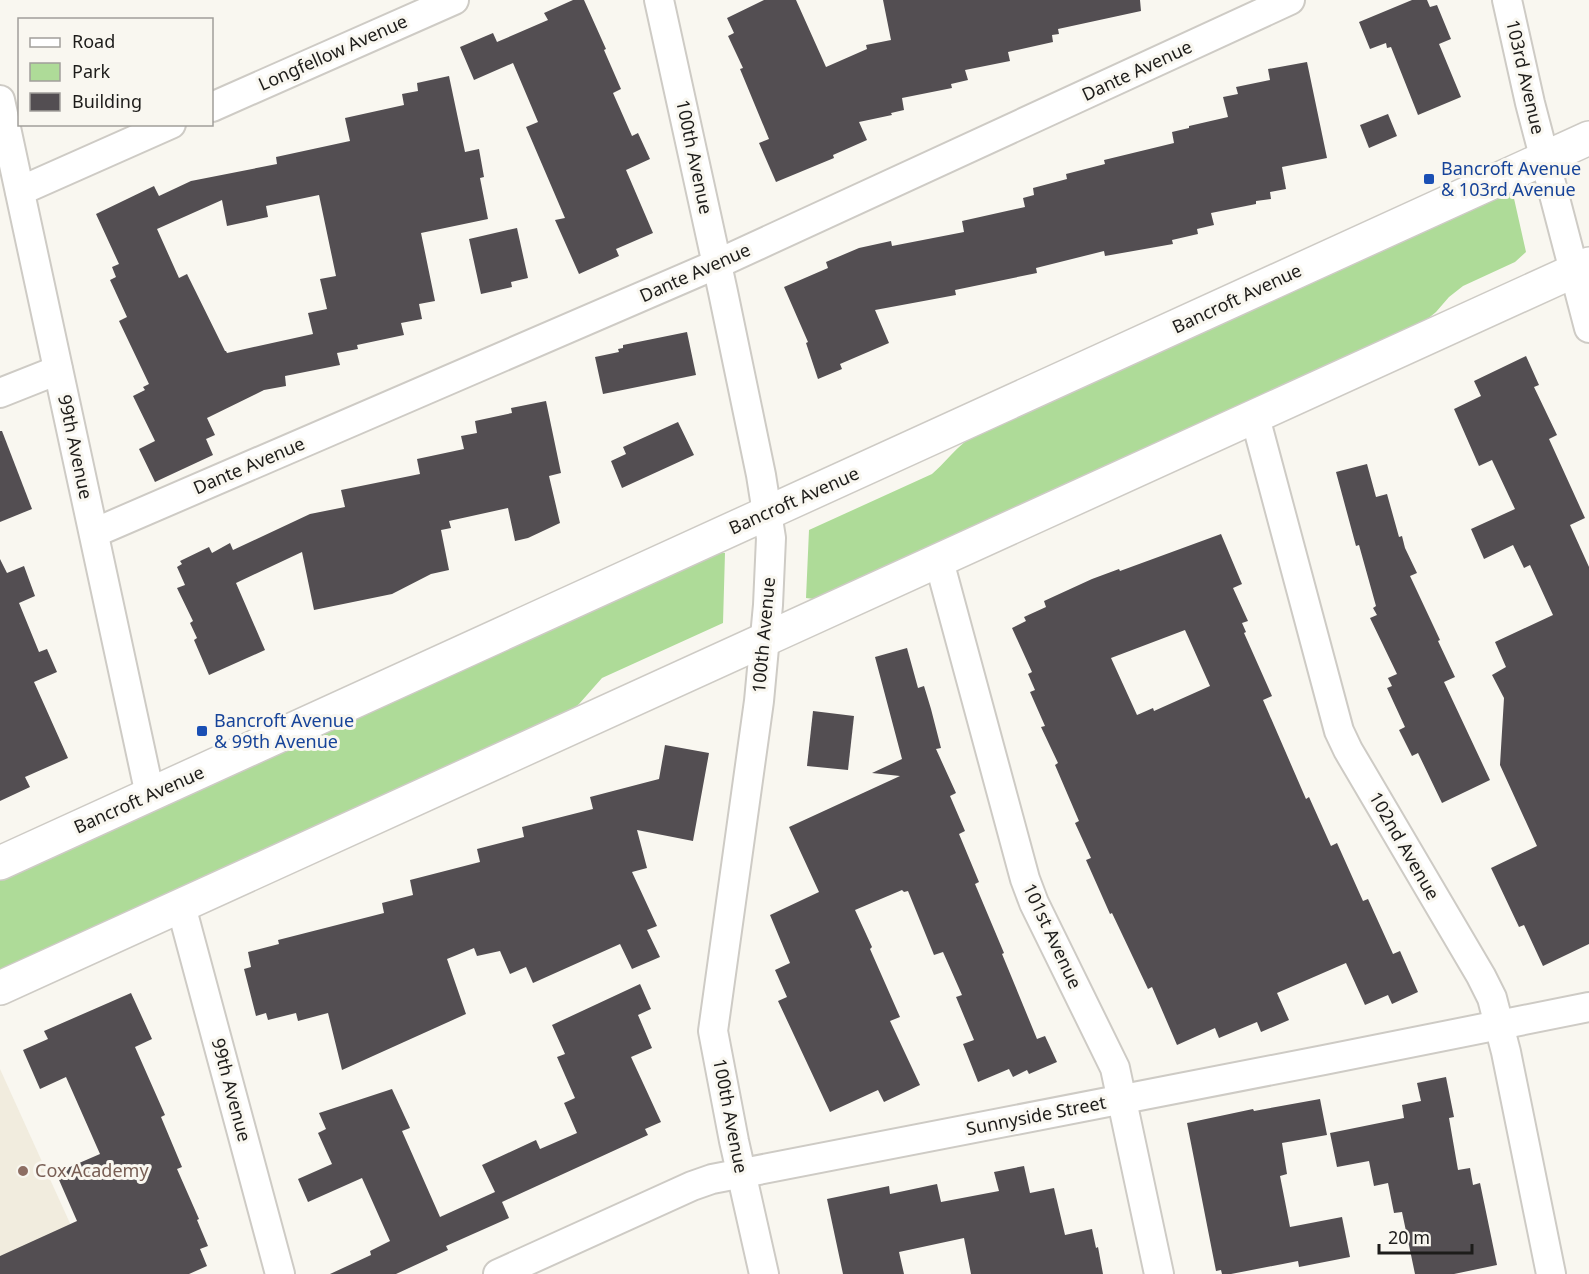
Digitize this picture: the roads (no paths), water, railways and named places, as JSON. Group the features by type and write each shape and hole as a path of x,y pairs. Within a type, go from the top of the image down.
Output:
{"main road":[{"name":"Bancroft Avenue","path":"0,863 1589,138"},
{"path":"0,988 1582,268"}],"street":[{"name":"Longfellow Avenue","path":"213,107 454,0"},
{"name":"100th Avenue","path":"659,0 717,264 768,513 771,538 759,701 713,1031 764,1274"},
{"name":"Dante Avenue","path":"94,533 717,264 1290,0"},
{"name":"103rd Avenue","path":"1508,0 1530,104 1545,159 1582,268 1589,328"},
{"name":"99th Avenue","path":"0,100 150,795"},
{"path":"20,191 166,126"},
{"path":"0,393 58,370"},
{"name":"102nd Avenue","path":"1255,417 1339,732 1492,998 1510,1070 1551,1274"},
{"name":"101st Avenue","path":"939,561 1025,879 1034,903 1115,1068 1159,1274"},
{"name":"99th Avenue","path":"181,906 280,1274"},
{"name":"Sunnyside Street","path":"498,1274 712,1179 1589,1007"}],"place":[{"name":"Bancroft Avenue & 103rd Avenue","path":"1429,179"},
{"name":"Bancroft Avenue & 99th Avenue","path":"202,731"},
{"name":"Cox Academy","path":"23,1171"}]}
